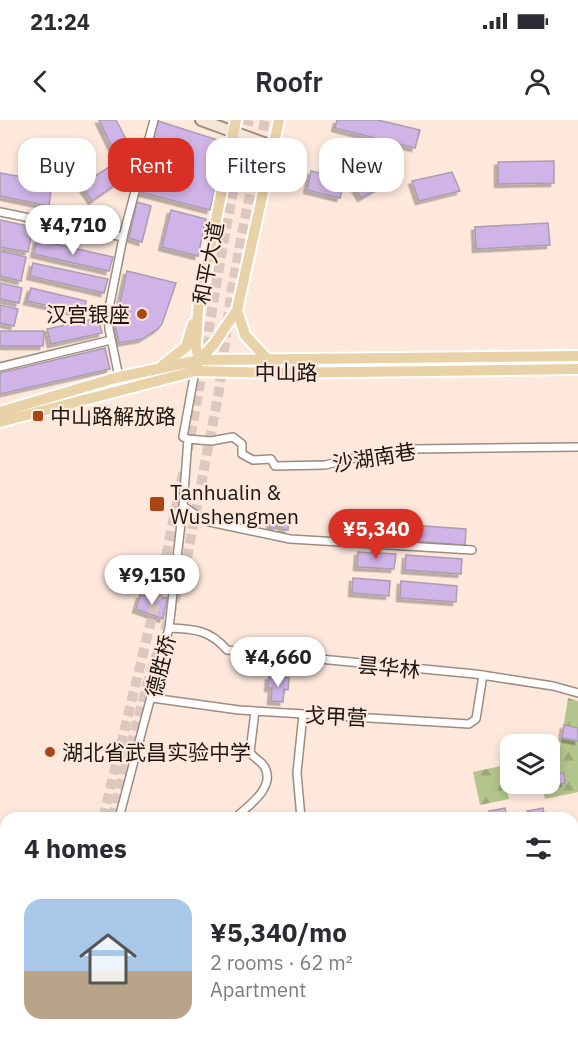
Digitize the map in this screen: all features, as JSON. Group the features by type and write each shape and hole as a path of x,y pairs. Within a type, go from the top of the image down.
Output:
{"main road":[{"name":"和平大道","path":"197,366 198,309 236,120"},
{"name":"和平大道","path":"275,138 279,120"},
{"name":"和平大道","path":"263,192 237,310 245,334 269,361"},
{"path":"158,369 186,347 198,309"},
{"path":"197,366 237,310"},
{"name":"中山路","path":"0,412 158,369 269,361 578,356"},
{"name":"中山路","path":"0,422 197,366 272,373 578,369"}],"street":[{"path":"119,378 108,313 123,237 154,120"},
{"path":"201,120 248,138"},
{"path":"0,212 123,237"},
{"path":"0,367 111,340"},
{"name":"德胜桥","path":"121,812 169,628 183,507 188,439 183,437 197,366"},
{"name":"沙湖南巷","path":"188,439 211,441 233,437 242,444 242,454 253,460 271,459 275,466 286,467 325,465 380,452 413,449 578,447"},
{"path":"183,507 205,521 290,539 472,550"},
{"name":"昙华林","path":"169,628 191,629 216,637 227,650 483,675 553,686 578,693"},
{"name":"戈甲营","path":"152,698 255,711 469,724 476,719 483,675"},
{"path":"242,812 259,797 267,781 263,764 250,752 255,711"},
{"path":"300,812 297,773 303,714"}],"green space":[{"path":"568,698 578,701 578,792 545,799 544,794 560,794 560,748"},
{"path":"500,766 500,794 508,794 509,799 480,805 473,772"}],"building":[{"path":"99,120 116,120 125,138 108,139"},
{"path":"155,120 211,138 206,138 206,192 215,192 210,210 140,192 194,192 194,138 150,138"},
{"path":"337,120 378,120 420,130 415,148 404,145 404,138 375,138 335,128"},
{"path":"554,161 554,183 498,184 498,162"},
{"path":"108,168 108,190 92,201 86,192 96,192 96,175"},
{"path":"311,171 319,173 319,192 342,192 340,198 307,190"},
{"path":"452,172 460,191 419,201 412,181"},
{"path":"0,173 18,176 18,192 51,192 49,206 0,196"},
{"path":"358,192 372,192 361,198"},
{"path":"137,202 151,206 142,242 129,238"},
{"path":"171,210 206,219 198,256 162,247"},
{"path":"0,220 33,227 28,252 0,247"},
{"path":"548,223 550,245 476,249 475,227"},
{"path":"37,240 113,257 109,271 34,254"},
{"path":"0,251 26,257 21,281 0,276"},
{"path":"33,263 108,279 104,293 30,276"},
{"name":"汉宫银座","path":"127,271 176,283 162,324 158,329 142,339 119,343 115,325"},
{"path":"0,283 22,288 19,303 0,299"},
{"path":"31,288 86,301 84,314 27,301"},
{"path":"0,305 18,309 14,326 0,323"},
{"path":"98,318 102,333 51,344 47,329"},
{"path":"0,331 44,331 43,346 0,346"},
{"path":"105,348 110,369 0,394 0,373"},
{"path":"271,513 289,515 288,530 276,525 276,528 270,528"},
{"path":"344,521 400,525 399,541 343,537"},
{"path":"410,525 466,529 465,545 409,541"},
{"path":"358,552 396,554 394,569 357,567"},
{"path":"406,555 462,559 461,574 405,570"},
{"path":"353,578 390,581 389,596 352,593"},
{"path":"401,581 457,586 456,602 400,598"},
{"path":"140,595 167,598 163,619 136,609"},
{"path":"269,676 289,678 288,690 284,689 283,702 271,701 272,688 268,688"},
{"path":"564,725 578,728 578,741 562,738"},
{"path":"564,773 565,783 560,784 560,774"},
{"path":"505,808 506,812 489,812"},
{"path":"543,808 544,812 527,812"}],"tunnel":[{"path":"188,450 223,243 249,120"},
{"path":"114,812 147,685 185,568 219,391 231,294 265,120"},
{"path":"104,812 162,576 184,468"}],"place":[{"name":"汉宫银座","path":"142,314"},
{"name":"中山路解放路","path":"38,416"},
{"name":"Tanhualin & Wushengmen","path":"157,504"},
{"name":"湖北省武昌实验中学","path":"50,752"}]}
